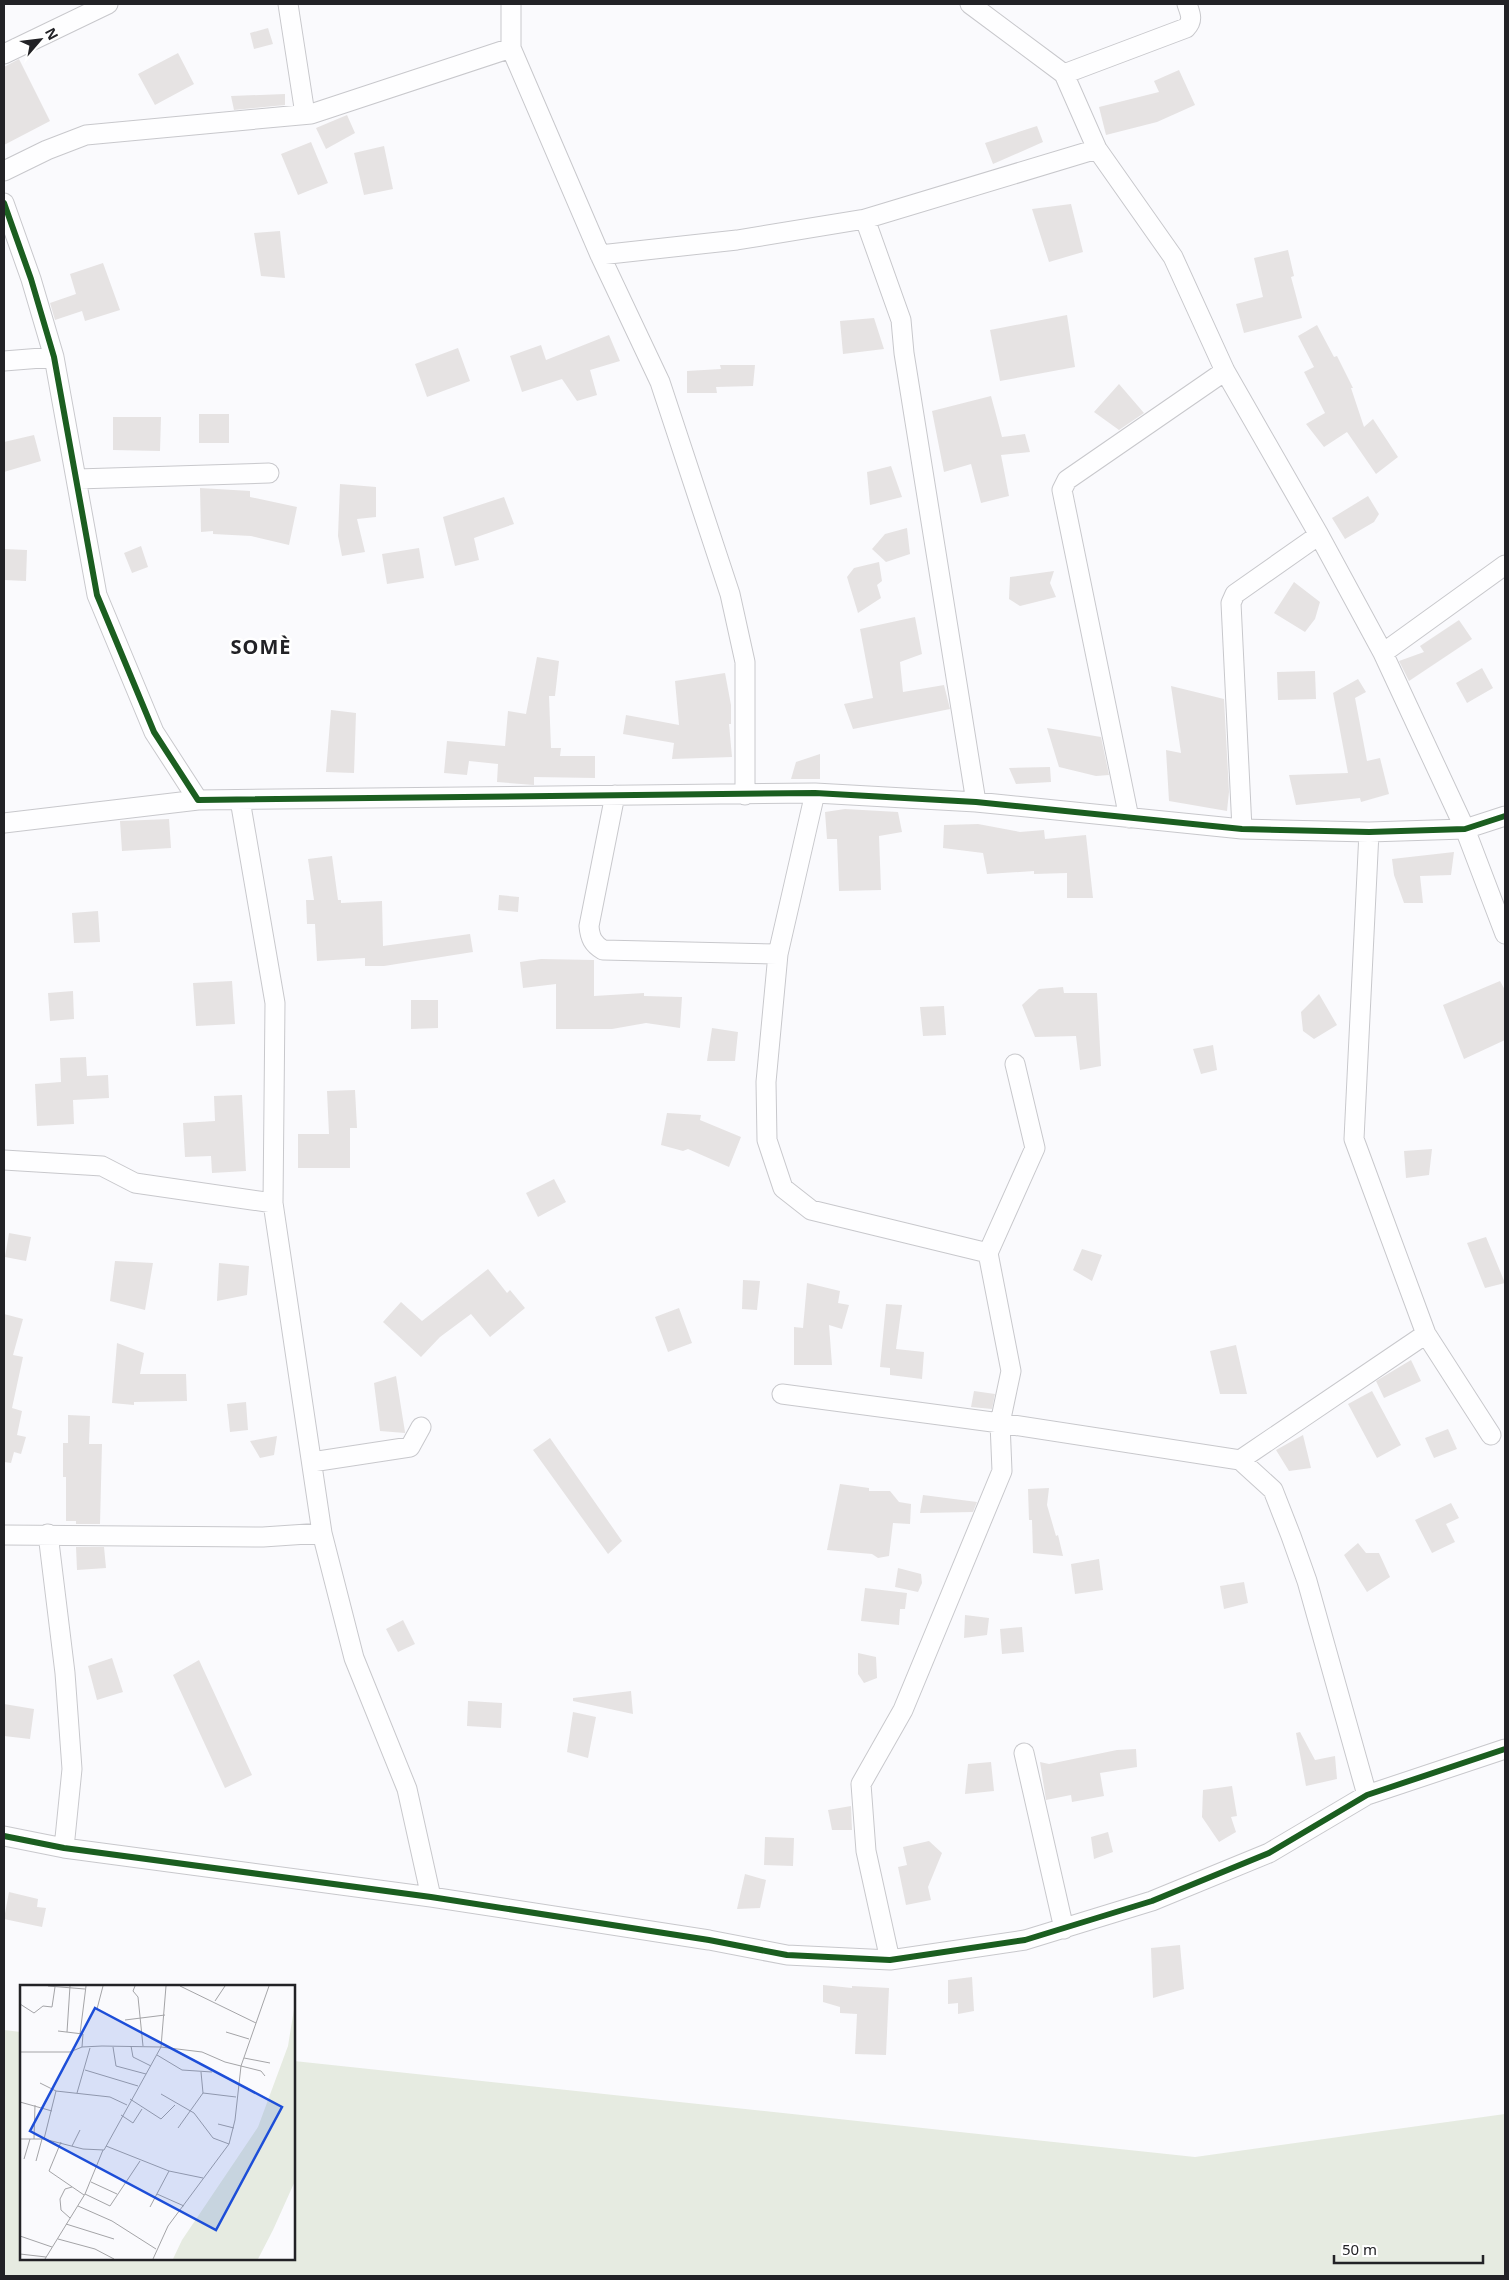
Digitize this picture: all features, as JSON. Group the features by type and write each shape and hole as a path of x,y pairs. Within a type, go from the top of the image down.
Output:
{"street":[{"path":"4,54 108,4"},
{"path":"288,4 305,114"},
{"path":"511,4 511,48 600,255 660,382 730,594 745,662 745,795"},
{"path":"970,4 1064,74 1097,149 1173,257 1225,371 1319,535 1383,653 1465,829 1505,934"},
{"path":"1064,74 1186,28 1190,24 1191,18 1187,4"},
{"path":"4,171 47,150 86,135 305,114 324,110 511,48"},
{"path":"600,255 737,240 865,219 1097,149"},
{"path":"4,203 31,279 54,357 97,595 154,732 198,800"},
{"path":"865,219 902,320 904,353 976,802"},
{"path":"4,361 54,357"},
{"path":"1129,818 1062,490 1067,480 1225,371"},
{"path":"76,479 269,473"},
{"path":"1242,829 1231,603 1235,594 1319,535"},
{"path":"1383,653 1505,565"},
{"path":"815,793 778,954 766,1082 767,1140 783,1188 811,1210 988,1253"},
{"path":"4,823 198,800 815,793 976,802 1242,829 1369,832 1465,829 1505,816"},
{"path":"615,795 589,926 590,936 596,946 603,950 778,954"},
{"path":"240,800 275,1003 273,1203 322,1533 354,1658 407,1789 431,1897"},
{"path":"1369,832 1354,1140 1426,1334 1491,1435"},
{"path":"890,1960 866,1851 861,1784 903,1710 1002,1471 1000,1423 1011,1371 988,1253 1035,1148 1015,1064"},
{"path":"4,1160 102,1166 135,1183 273,1203"},
{"path":"1240,1460 1426,1334"},
{"path":"782,1394 1000,1423 1240,1460 1273,1490 1291,1536 1307,1582 1367,1795"},
{"path":"312,1462 410,1447 421,1427"},
{"path":"4,1535 262,1536 322,1533"},
{"path":"48,1534 65,1672 72,1769 64,1848"},
{"path":"4,1836 64,1848 431,1897 709,1940 787,1956 890,1960 1025,1940 1152,1901 1269,1853 1367,1795 1505,1749"},
{"path":"1024,1753 1064,1929"}],"shaded area":[{"path":"4,2030 20,2032 20,2260 295,2260 295,2061 1195,2157 1505,2114 1505,2276 4,2276"}],"building":[{"path":"268,28 273,44 254,49 250,33"},
{"path":"178,53 194,84 155,105 138,74"},
{"path":"19,59 50,121 4,145 4,67"},
{"path":"1179,70 1195,105 1157,122 1106,135 1099,107 1159,92 1154,81"},
{"path":"285,94 285,105 234,110 231,96"},
{"path":"347,115 355,133 326,149 316,128"},
{"path":"1037,126 1043,142 993,164 985,143"},
{"path":"311,142 328,183 298,195 281,154"},
{"path":"384,146 393,189 364,195 354,153"},
{"path":"1071,204 1083,252 1049,262 1032,209"},
{"path":"280,231 285,278 261,276 254,233"},
{"path":"1288,250 1294,276 1291,277 1302,318 1244,333 1236,304 1263,297 1254,258"},
{"path":"103,263 120,310 85,321 82,311 55,320 50,303 76,294 70,274"},
{"path":"1067,315 1075,367 1000,381 990,330"},
{"path":"874,318 884,349 843,354 840,321"},
{"path":"1317,325 1334,357 1337,356 1353,388 1351,388 1364,427 1373,419 1398,457 1376,474 1347,432 1324,447 1306,424 1325,413 1304,372 1314,367 1298,336"},
{"path":"609,335 620,361 590,370 597,395 577,401 562,379 522,392 510,356 541,345 546,360"},
{"path":"458,348 470,381 427,397 415,364"},
{"path":"720,365 755,365 753,386 716,387 717,393 687,393 687,371 721,369"},
{"path":"1119,384 1144,413 1119,430 1094,412"},
{"path":"991,396 1002,437 1025,434 1030,452 1001,455 1009,496 981,503 971,464 944,472 932,411"},
{"path":"199,414 229,414 229,443 199,443"},
{"path":"113,417 161,417 160,451 113,450"},
{"path":"34,435 41,461 4,472 4,442"},
{"path":"891,466 902,497 870,505 867,472"},
{"path":"340,484 376,487 376,517 357,519 365,552 342,556 338,536"},
{"path":"200,488 250,491 250,497 297,507 289,545 251,536 213,534 213,531 201,532"},
{"path":"1368,496 1379,514 1374,522 1345,539 1332,518"},
{"path":"504,497 514,524 474,538 479,560 455,566 443,517"},
{"path":"907,528 910,554 886,562 872,549 885,534"},
{"path":"141,546 148,567 132,573 124,553"},
{"path":"419,548 424,578 387,584 382,554"},
{"path":"4,549 27,550 26,581 4,580"},
{"path":"879,562 882,581 877,585 881,598 858,613 847,577 854,568"},
{"path":"1054,571 1050,583 1056,597 1020,606 1009,599 1010,577"},
{"path":"1294,582 1320,602 1315,619 1305,632 1274,613"},
{"path":"915,617 922,654 900,662 903,692 944,685 950,709 853,729 844,704 873,698 860,629"},
{"path":"1459,620 1472,639 1409,681 1399,661 1424,652 1420,646"},
{"path":"537,657 559,661 555,696 549,696 551,748 561,748 560,756 595,756 595,778 534,777 534,785 497,782 498,764 469,761 467,775 444,773 447,741 505,746 508,711 526,714"},
{"path":"1482,668 1493,688 1467,703 1456,683"},
{"path":"1315,671 1316,699 1278,700 1277,672"},
{"path":"725,673 731,705 731,724 729,724 732,757 672,759 674,743 623,734 626,715 679,725 675,681"},
{"path":"1358,679 1366,692 1355,698 1367,761 1380,758 1389,794 1361,802 1360,798 1296,805 1289,775 1348,773 1333,693"},
{"path":"1171,686 1224,699 1229,792 1227,811 1169,801 1166,750 1181,753"},
{"path":"331,710 356,713 354,773 326,772"},
{"path":"1047,728 1101,737 1109,775 1096,776 1059,767"},
{"path":"820,754 820,779 791,779 796,762"},
{"path":"1050,767 1051,782 1016,784 1009,768"},
{"path":"845,809 898,812 902,832 879,836 881,890 839,891 837,839 827,839 825,812"},
{"path":"169,819 171,848 122,851 120,821"},
{"path":"978,824 1020,832 1044,830 1045,839 1086,835 1093,898 1067,898 1067,873 1034,874 1034,871 987,874 983,853 943,848 944,825"},
{"path":"1454,852 1451,875 1420,876 1423,903 1404,903 1394,875 1392,859"},
{"path":"332,856 338,900 341,900 341,903 382,901 383,946 470,934 473,952 384,966 365,966 365,958 317,961 315,924 307,924 306,900 314,900 308,859"},
{"path":"499,895 519,897 518,912 498,910"},
{"path":"98,911 100,942 74,943 72,913"},
{"path":"541,959 594,960 594,996 644,993 644,996 682,997 680,1028 646,1023 612,1029 556,1029 556,984 523,988 520,962"},
{"path":"232,981 235,1024 196,1026 193,983"},
{"path":"1500,981 1505,990 1505,1040 1464,1059 1443,1005"},
{"path":"1063,987 1064,993 1097,993 1101,1066 1080,1070 1076,1036 1035,1037 1022,1005 1039,989"},
{"path":"73,991 74,1019 50,1021 48,993"},
{"path":"1319,994 1337,1025 1314,1039 1303,1031 1301,1012"},
{"path":"411,1000 438,1000 438,1028 411,1029"},
{"path":"944,1006 946,1035 923,1036 920,1007"},
{"path":"712,1028 738,1032 735,1061 707,1061"},
{"path":"1213,1045 1217,1070 1201,1074 1193,1049"},
{"path":"86,1057 87,1076 108,1075 109,1098 73,1100 74,1124 37,1126 35,1084 61,1082 60,1058"},
{"path":"355,1090 357,1128 350,1128 350,1168 298,1168 298,1134 329,1134 327,1091"},
{"path":"242,1095 246,1171 212,1173 211,1156 185,1157 183,1123 215,1121 214,1096"},
{"path":"667,1113 701,1115 700,1120 741,1137 729,1167 688,1149 683,1151 661,1145"},
{"path":"1432,1149 1429,1175 1406,1178 1404,1151"},
{"path":"554,1179 566,1202 538,1217 526,1193"},
{"path":"9,1233 31,1237 26,1261 5,1257"},
{"path":"1486,1237 1505,1283 1485,1288 1467,1243"},
{"path":"1082,1249 1102,1255 1092,1281 1073,1270"},
{"path":"115,1261 153,1263 145,1310 110,1301"},
{"path":"219,1263 249,1266 247,1295 217,1301"},
{"path":"488,1269 507,1293 510,1290 525,1308 490,1337 471,1314 440,1337 421,1357 383,1322 401,1302 422,1321"},
{"path":"743,1280 760,1281 757,1310 742,1309"},
{"path":"807,1283 840,1291 838,1303 849,1305 842,1329 829,1325 832,1365 794,1365 794,1327 803,1328"},
{"path":"886,1304 902,1305 896,1349 924,1352 922,1379 890,1375 890,1368 880,1367"},
{"path":"679,1308 692,1343 668,1352 655,1317"},
{"path":"4,1314 23,1319 13,1355 23,1357 12,1408 22,1411 17,1435 26,1437 21,1454 14,1452 11,1463 4,1462"},
{"path":"117,1343 144,1353 140,1374 186,1374 187,1401 134,1402 134,1405 112,1403"},
{"path":"1236,1345 1247,1394 1220,1394 1210,1351"},
{"path":"1411,1360 1421,1381 1384,1398 1376,1381"},
{"path":"396,1376 405,1433 380,1431 374,1383"},
{"path":"974,1391 995,1394 992,1409 971,1407"},
{"path":"1372,1391 1401,1445 1377,1458 1348,1404"},
{"path":"246,1402 248,1430 230,1432 227,1404"},
{"path":"68,1415 90,1416 89,1444 102,1444 100,1524 76,1524 76,1521 66,1521 66,1477 63,1477 63,1443 68,1443"},
{"path":"1448,1429 1457,1449 1434,1458 1425,1438"},
{"path":"1303,1435 1311,1468 1289,1471 1276,1450"},
{"path":"277,1436 274,1455 260,1458 250,1441"},
{"path":"550,1438 622,1541 608,1554 533,1450"},
{"path":"840,1484 869,1488 869,1491 890,1491 899,1502 911,1504 910,1524 893,1523 889,1556 878,1558 872,1554 827,1550"},
{"path":"1049,1488 1047,1505 1056,1536 1058,1535 1063,1556 1033,1553 1032,1520 1029,1520 1028,1489"},
{"path":"923,1495 977,1502 973,1512 920,1513"},
{"path":"1451,1503 1459,1518 1446,1524 1455,1542 1432,1553 1415,1520"},
{"path":"1358,1543 1366,1553 1379,1553 1390,1577 1367,1592 1344,1555"},
{"path":"76,1547 104,1547 106,1568 77,1570"},
{"path":"1099,1559 1103,1590 1075,1594 1071,1564"},
{"path":"898,1568 921,1574 922,1583 918,1592 895,1587"},
{"path":"1244,1582 1248,1603 1224,1609 1220,1586"},
{"path":"865,1588 907,1593 905,1609 900,1609 899,1625 861,1621"},
{"path":"965,1615 989,1618 987,1635 964,1638"},
{"path":"403,1620 415,1644 398,1652 386,1629"},
{"path":"1022,1627 1024,1652 1002,1654 1000,1629"},
{"path":"858,1653 876,1657 877,1678 864,1683 858,1674"},
{"path":"112,1658 123,1692 97,1700 88,1666"},
{"path":"199,1660 252,1775 225,1788 173,1675"},
{"path":"631,1691 633,1714 573,1701 573,1698"},
{"path":"468,1701 502,1703 501,1728 467,1726"},
{"path":"4,1704 34,1709 30,1739 4,1736"},
{"path":"573,1712 596,1717 588,1758 567,1752"},
{"path":"1300,1732 1315,1760 1335,1756 1337,1779 1306,1786 1296,1733"},
{"path":"1136,1749 1137,1767 1100,1773 1104,1796 1072,1802 1071,1795 1046,1800 1040,1762 1049,1764 1117,1750"},
{"path":"991,1762 994,1791 965,1794 968,1764"},
{"path":"1232,1786 1237,1816 1231,1817 1236,1832 1219,1842 1202,1817 1203,1790"},
{"path":"851,1806 852,1830 832,1830 828,1810"},
{"path":"1108,1832 1113,1852 1094,1859 1091,1837"},
{"path":"765,1837 794,1838 793,1866 764,1865"},
{"path":"929,1841 942,1853 928,1887 931,1900 906,1905 898,1867 907,1865 903,1847"},
{"path":"745,1874 766,1880 760,1908 737,1909"},
{"path":"9,1892 38,1899 37,1907 46,1908 42,1927 4,1919"},
{"path":"1180,1945 1184,1989 1153,1998 1151,1948"},
{"path":"972,1977 974,2011 958,2014 958,2003 948,2004 948,1980"},
{"path":"823,1985 852,1988 852,1986 889,1988 886,2055 855,2054 857,2014 840,2013 840,2007 823,2002"}],"cycle path":[{"path":"4,203 31,279 54,357 97,595 154,732 198,800 815,793 976,802 1242,829 1369,832 1465,829 1505,816"},
{"path":"4,1836 64,1848 431,1897 709,1940 787,1955 890,1960 1025,1940 1152,1901 1269,1853 1367,1795 1505,1749"}],"district":[{"name":"SOMÈ","path":"261,647"}]}
